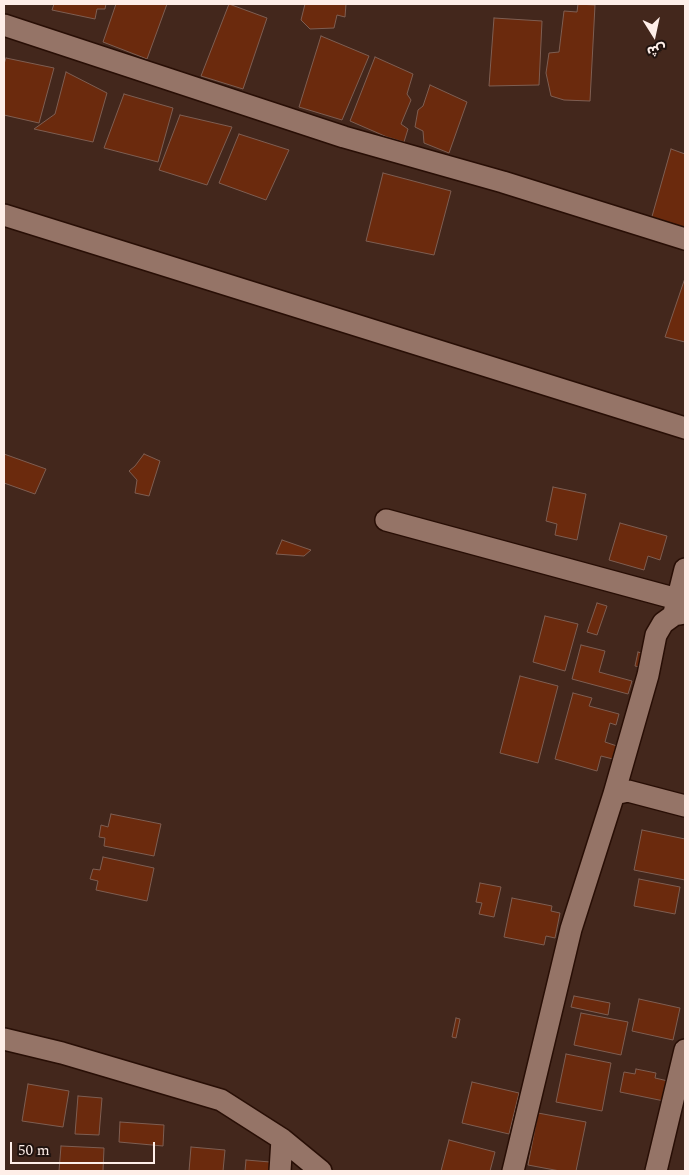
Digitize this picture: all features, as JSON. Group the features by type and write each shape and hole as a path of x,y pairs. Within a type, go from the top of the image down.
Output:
{"street":[{"path":"4,25 344,137 503,182 685,239"},
{"path":"4,215 685,428"},
{"path":"386,520 679,609"},
{"path":"513,1171 571,929 614,794 648,675 656,635 663,623 679,609 685,569"},
{"path":"614,794 628,792 685,806"},
{"path":"4,1039 62,1053 221,1100 282,1139 322,1171"},
{"path":"656,1171 685,1050"},
{"path":"280,1171 282,1139"}],"building":[{"path":"54,4 106,4 105,9 97,9 95,19 52,10"},
{"path":"116,4 167,4 147,59 103,42"},
{"path":"229,4 267,18 243,89 201,76"},
{"path":"305,4 346,4 345,17 337,15 334,28 310,29 301,20"},
{"path":"578,4 595,5 590,101 564,100 551,96 546,73 549,53 559,52 564,11 577,12"},
{"path":"494,18 542,21 539,85 489,86"},
{"path":"321,36 369,56 342,120 299,107"},
{"path":"375,57 413,74 407,94 411,100 401,124 408,129 404,142 387,137 350,121"},
{"path":"6,58 54,68 39,123 4,115 4,64"},
{"path":"66,72 107,93 93,142 34,129 55,114"},
{"path":"430,85 467,102 449,153 424,143 423,131 415,127 418,110 423,106"},
{"path":"124,94 173,108 158,162 104,148"},
{"path":"180,115 232,127 207,185 159,170"},
{"path":"239,134 289,150 266,200 219,183"},
{"path":"671,149 685,154 685,231 651,220"},
{"path":"383,173 451,191 434,255 366,241"},
{"path":"685,278 685,342 665,337"},
{"path":"4,454 46,469 35,494 4,483"},
{"path":"144,454 160,461 149,496 135,493 137,480 129,471"},
{"path":"553,487 586,494 577,540 555,535 557,524 546,521"},
{"path":"620,523 667,536 660,560 648,556 644,570 609,560"},
{"path":"282,540 311,550 304,556 276,554"},
{"path":"597,603 607,606 597,635 587,632"},
{"path":"545,616 578,624 565,671 533,662"},
{"path":"581,645 605,651 599,672 632,681 628,694 572,679"},
{"path":"638,652 644,654 640,667 635,666"},
{"path":"520,676 558,686 538,763 500,753"},
{"path":"573,693 592,698 589,706 619,714 616,725 610,723 605,742 620,747 617,760 601,756 597,771 555,759"},
{"path":"111,814 161,824 154,856 104,846 105,838 99,837 101,825 108,827"},
{"path":"642,830 685,839 685,880 634,870"},
{"path":"103,857 154,868 147,901 96,890 98,881 90,879 93,869 100,870"},
{"path":"639,879 680,887 675,914 634,906"},
{"path":"480,883 501,887 494,917 479,914 482,903 476,902"},
{"path":"512,898 552,906 551,911 560,913 555,938 546,936 544,945 504,937"},
{"path":"574,996 610,1003 608,1015 571,1007"},
{"path":"639,999 680,1008 673,1040 632,1031"},
{"path":"581,1013 628,1022 621,1055 574,1045"},
{"path":"456,1018 460,1019 456,1038 452,1037"},
{"path":"566,1054 611,1063 602,1111 556,1102"},
{"path":"636,1069 656,1073 655,1078 668,1081 664,1101 620,1092 624,1072 635,1074"},
{"path":"472,1082 519,1093 509,1134 462,1123"},
{"path":"28,1084 69,1091 63,1127 22,1121"},
{"path":"78,1096 102,1098 99,1135 75,1134"},
{"path":"538,1113 586,1122 576,1171 560,1171 528,1165"},
{"path":"120,1122 164,1125 163,1146 119,1142"},
{"path":"449,1140 495,1152 490,1171 441,1171"},
{"path":"61,1146 104,1148 103,1171 59,1171"},
{"path":"191,1147 225,1150 223,1171 189,1171"},
{"path":"246,1160 270,1162 269,1171 245,1171"}]}
